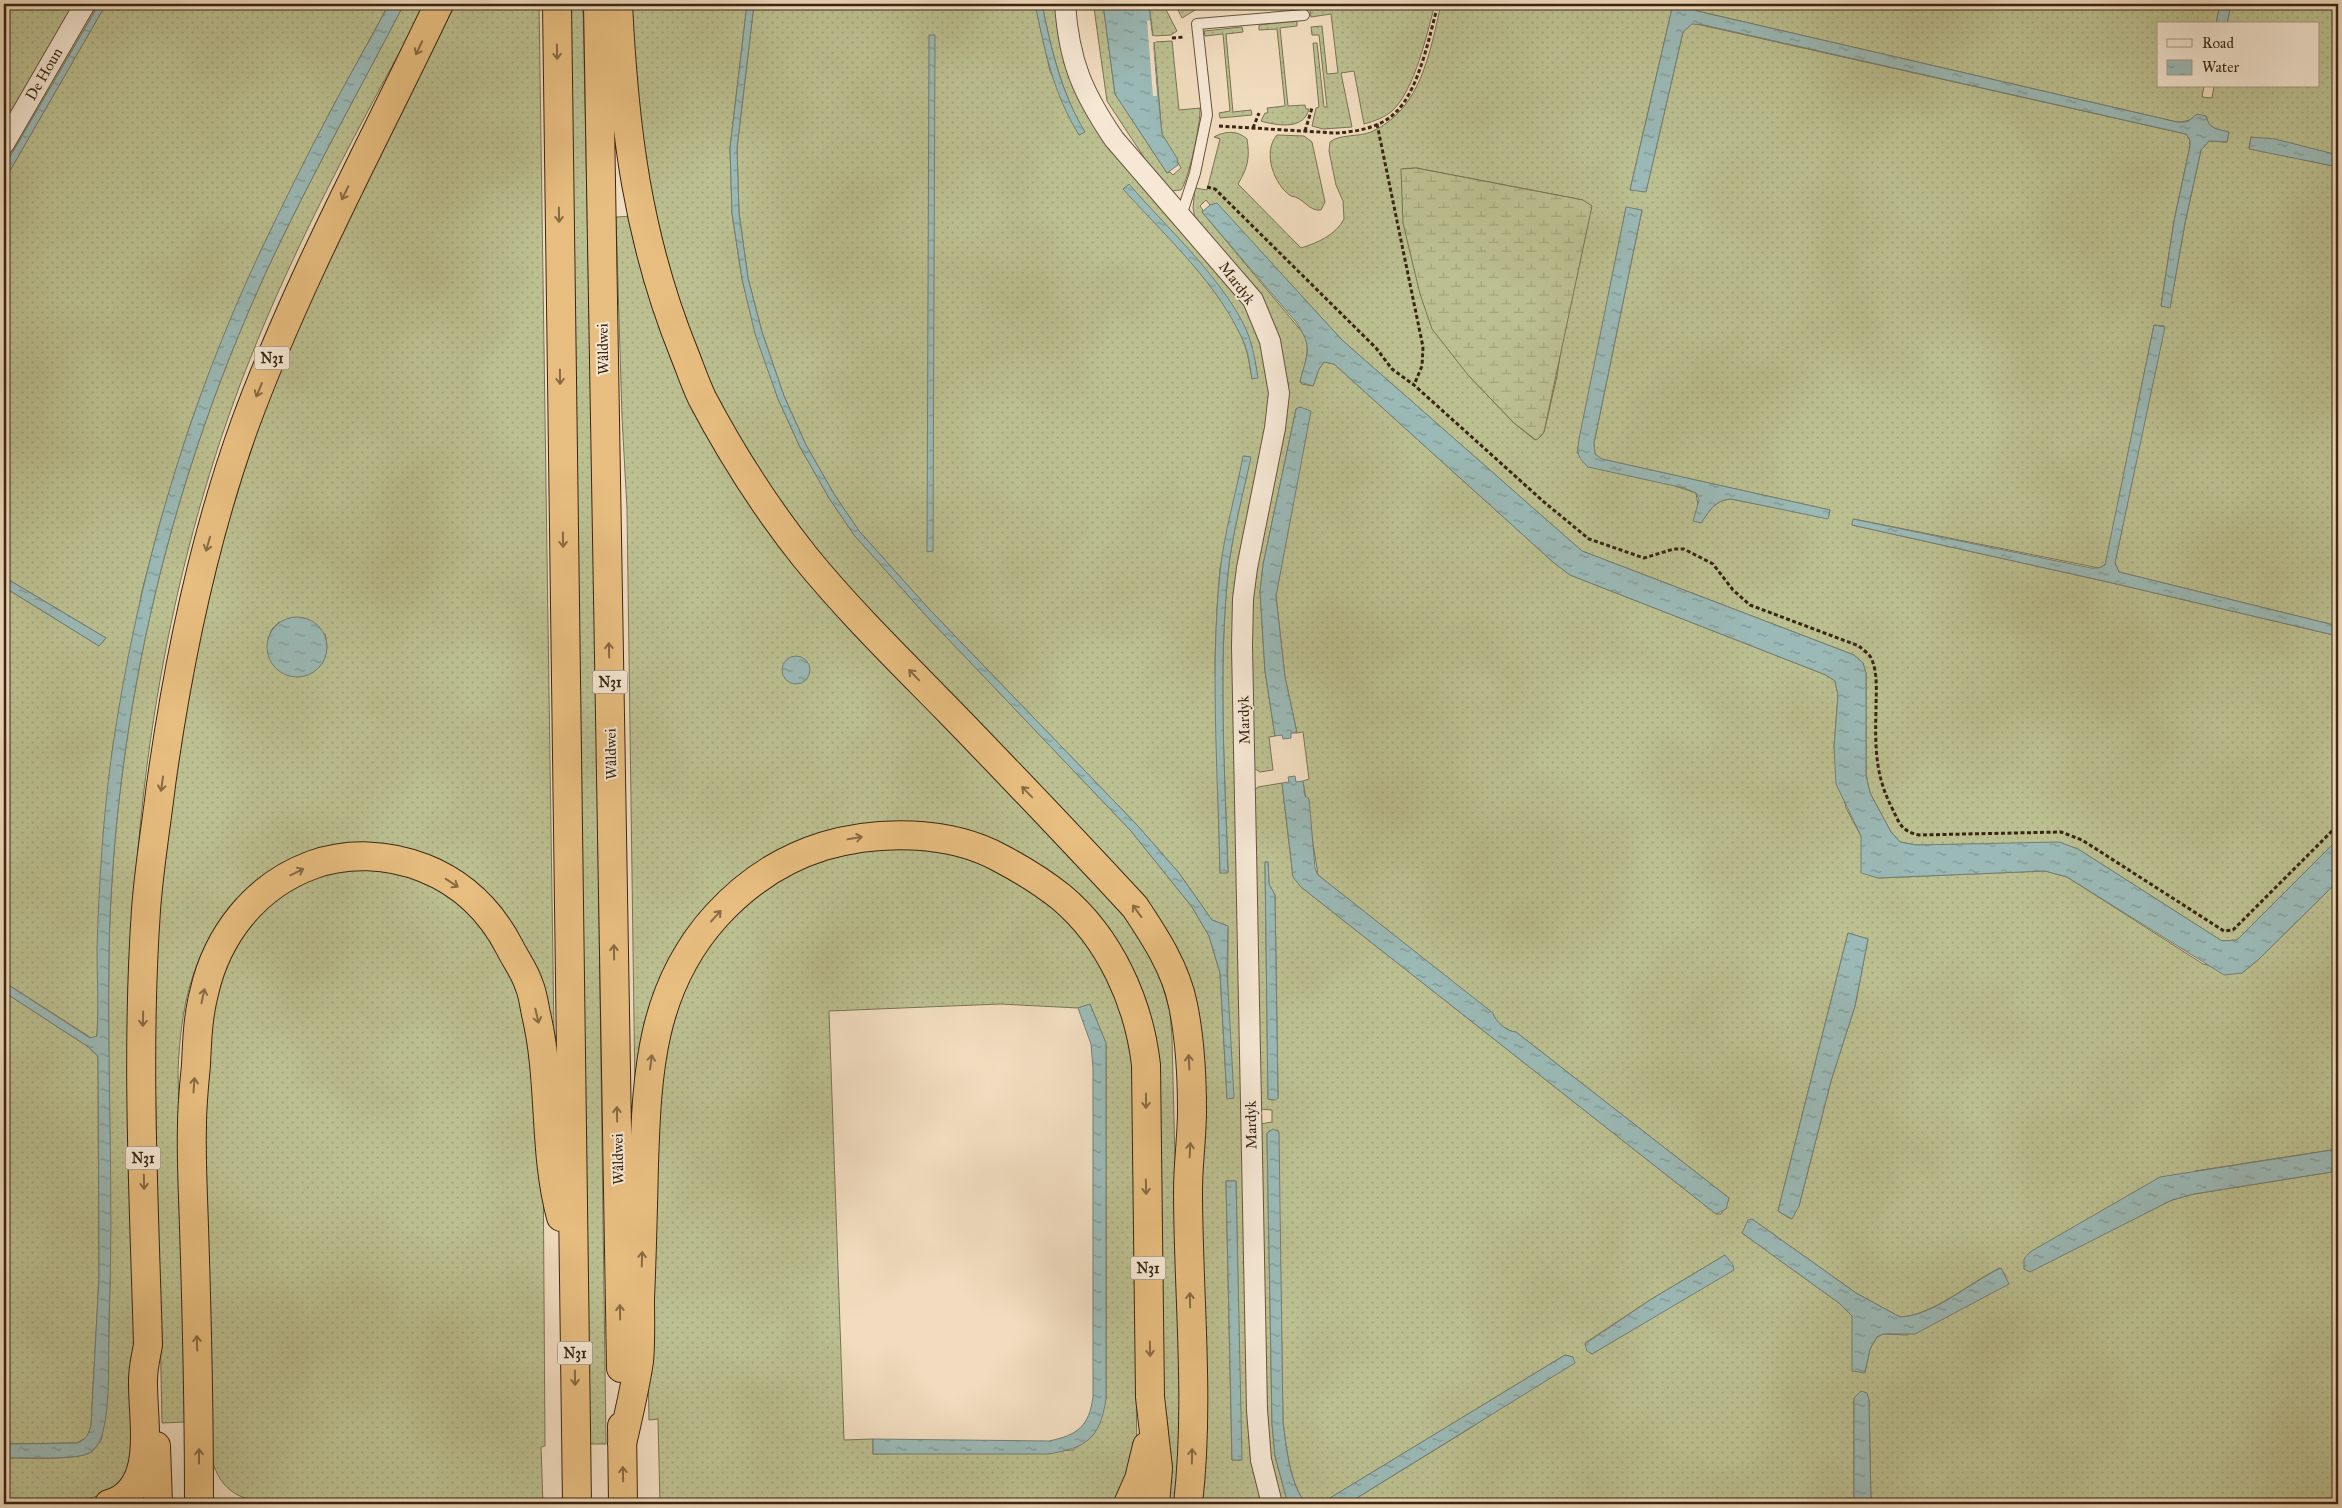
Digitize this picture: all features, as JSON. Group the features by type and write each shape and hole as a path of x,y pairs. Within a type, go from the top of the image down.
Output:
{"highway":[{"name":"N31","path":"109,1504 119,1501 137,1483 144,1450 143,1377 148,1345 142,1070 146,908 168,736 190,616 220,503 245,424 308,271 439,4"},
{"name":"N31","path":"557,4 577,1504"},
{"name":"Wâldwei","path":"598,4 624,1504"},
{"path":"618,4 620,61 630,155 654,271 675,331 702,396 721,430 765,504 806,558 890,650 1135,907 1158,940 1173,974 1183,1004 1188,1043 1192,1111 1188,1189 1193,1422 1192,1469 1188,1504"},
{"name":"N31","path":"622,1444 639,1360 647,1091 654,1037 669,989 686,956 702,931 729,902 752,882 779,865 809,851 844,840 880,835 914,835 956,842 993,854 1028,873 1063,899 1091,928 1114,964 1136,1013 1146,1064 1150,1397 1147,1448 1139,1479 1128,1504"},
{"name":"N31","path":"199,1504 199,1391 192,1126 199,1018 210,970 229,932 256,899 278,882 300,870 335,858 362,856 396,860 434,872 452,882 483,907 500,929 530,986 541,1033 547,1080 553,1189 573,1259"},
{"name":"N31","path":"148,1345 155,1377 158,1504"},
{"name":"N31","path":"1150,1397 1158,1468 1155,1504"}],"street":[{"name":"De Houn","path":"4,144 85,4"},
{"name":"Mardyk","path":"1065,4 1073,59 1083,89 1114,139 1253,300 1270,340 1279,393 1273,437 1247,568 1243,599 1242,646 1257,1410 1261,1460 1272,1504"}],"lane":[{"path":"1181,216 1195,173 1207,115 1197,24 1304,15"}],"path":[{"path":"1206,125 1353,132 1377,124 1396,113 1411,90 1427,50 1438,4"},
{"path":"1304,131 1312,108"},
{"path":"1253,128 1259,113"},
{"path":"1377,124 1423,347 1422,366 1414,385"},
{"path":"1209,187 1216,189 1370,342 1392,369 1414,385 1544,502 1589,539 1644,558 1674,549 1684,549 1713,564 1733,590 1750,605 1859,646 1872,657 1876,672 1875,726 1882,790 1901,825 1908,832 1919,835 2061,832 2082,840 2224,931 2233,930 2338,825"}],"green space":[{"path":"4,4 80,4 4,134"},
{"path":"90,4 99,4 4,167 4,153"},
{"path":"106,4 389,4 329,114 262,248 222,341 191,422 161,519 142,591 112,752 97,1036 93,1039 4,982 4,587 99,646 106,638 4,577 4,181"},
{"path":"404,4 426,4 354,136 287,271 248,364 221,437 198,512 179,587 163,663 141,817 131,972 137,1448 125,1477 118,1485 107,1492 93,1497 63,1502 4,1501 4,1458 63,1458 85,1455 93,1450 102,1436 108,1376 110,1281 109,951 113,861 123,771 137,682 155,593 179,506 206,420 238,335 290,222"},
{"path":"455,4 539,4 554,1034 549,1033 523,950 385,850 232,906 206,944 197,964 185,1005 179,1048 186,1422 162,1423 154,1016 158,916 168,801 210,570 281,356 394,122","holes":["279,622 325,634 326,649 322,664 268,639 272,629"]},
{"path":"569,4 583,4 595,612 606,1444 587,1444"},
{"path":"628,4 747,4 730,148 732,213 742,279 756,334 778,399 800,447 829,498 854,535 930,620 1131,831 1192,907 1209,936 1220,973 1227,1098 1228,926 1212,920 1179,873 1137,825 930,610 859,531 834,494 806,445 784,396 762,332 748,278 739,213 737,148 754,4 1035,4 1050,71 1079,135 1084,132 1069,101 1058,70 1042,4 1058,4 1069,64 1226,274 1258,322 1272,394 1242,567 1265,1504 1201,1504 1205,1466 1198,1089 1178,971 812,553 709,393 648,210","holes":["1128,185 1220,288 1252,346 1252,379 1246,349 1238,329 1226,308 1193,265 1124,189","1244,456 1250,457 1232,544 1225,610 1223,722 1228,872 1220,873 1215,659 1220,569","1226,1181 1236,1181 1241,1460 1232,1460"]},
{"path":"1086,4 1103,4 1115,94 1167,173 1170,172 1173,175 1181,168 1162,134 1154,42 1172,41 1179,110 1200,108 1194,150 1181,190 1170,191 1151,168 1107,101 1094,8 1086,8"},
{"path":"1149,4 1163,4 1177,31 1171,35 1153,36"},
{"path":"1175,4 1205,4 1182,18"},
{"path":"1309,4 1317,4 1318,7 1331,6 1331,4 1435,4 1414,76 1400,102 1392,111 1379,119 1364,124 1354,71 1341,73 1352,127 1323,129 1312,126 1316,108 1319,107 1313,43 1317,43 1324,107 1327,107 1319,35 1312,35 1311,27 1322,26 1327,74 1338,73 1331,14 1311,17"},
{"path":"1441,4 1673,4 1630,190 1646,191 1683,32 1692,23 2186,134 2190,140 2190,146 2174,221 2161,306 2170,307 2185,223 2201,150 2209,141 2227,142 2229,132 2211,126 2206,116 2177,122 1697,11 1688,4 2220,4 2216,22 2157,22 2157,88 2204,88 2202,97 2212,98 2214,88 2320,88 2320,22 2227,22 2231,4 2338,4 2338,155 2251,137 2249,148 2338,167 2338,626 2119,572 2115,563 2164,326 2154,325 2105,565 2099,568 1854,519 1852,525 2338,636 2338,839 2237,940 2222,941 2078,849 2059,843 1916,845 1900,842 1891,832 1870,793 1866,775 1866,673 1863,663 1854,655 1582,551 1342,340 1217,204 1210,205 1206,200 1200,206 1203,210 1202,212 1303,333 1306,339 1307,351 1300,382 1302,384 1313,386 1319,369 1324,362 1334,364 1553,562 1570,575 1826,675 1835,681 1838,695 1834,747 1846,808 1861,836 1878,878 2045,871 2067,877 2203,964 2242,973 2258,960 2338,881 2338,1149 2195,1171 2139,1215 2172,1200 2194,1194 2338,1171 2338,1504 1871,1504 1869,1400 1854,1398 1854,1504 1347,1504 1472,1427 1573,1357 1565,1355 1322,1503 1307,1504 1301,1497 1293,1477 1287,1454 1283,1422 1278,1130 1269,1131 1267,1134 1272,1424 1275,1456 1288,1504 1277,1504 1266,1460 1260,1124 1272,1122 1272,1110 1259,1109 1254,790 1258,787 1282,783 1293,876 1301,887 1716,1214 1721,1214 1729,1198 1516,1032 1502,1025 1492,1013 1318,875 1303,781 1309,779 1303,732 1297,733 1285,677 1276,596 1287,533 1300,407 1296,409 1263,565 1260,592 1265,671 1275,736 1269,737 1273,770 1260,772 1250,766 1249,599 1289,383 1283,378 1281,363 1195,218 1193,208 1195,188 1207,190 1220,139 1214,137 1227,133 1239,134 1247,139 1248,152 1246,167 1238,184 1301,248 1320,241 1336,230 1344,219 1343,201 1336,185 1329,151 1330,142 1334,139 1371,132 1388,122 1401,109 1421,78","holes":["1416,168 1583,200 1557,376 1544,432 1535,440 1514,423 1468,375 1402,169","1626,208 1642,210 1594,443 1595,454 1601,459 1830,510 1828,518 1731,499 1717,504 1701,523 1696,493 1577,453","1265,862 1268,862 1269,884 1275,895 1278,1098 1268,1099","1848,933 1868,939 1855,1006 1831,1081 1799,1206 1791,1219 1778,1211","1752,1219 1856,1293 1900,1317 1913,1315 1939,1304 2000,1268 2006,1276 1907,1335 1883,1334 1877,1337 1870,1349 1865,1372 1852,1316 1839,1303 1742,1233","1725,1255 1680,1301 1592,1354 1587,1350 1585,1343 1650,1300"]},
{"path":"1297,21 1297,26 1280,28 1288,106 1305,105 1306,109 1309,109 1302,120 1291,125 1261,121 1265,113 1268,113 1267,108 1285,106 1277,29 1259,30 1259,25"},
{"path":"1242,27 1243,32 1226,34 1233,112 1251,110 1252,115 1220,118 1219,113 1230,111 1223,34 1205,36 1204,31"},
{"path":"1277,135 1304,136 1312,142 1325,202 1321,210 1313,209 1291,196 1285,191 1275,176 1270,159 1270,150"},
{"path":"1416,168 1583,200 1592,206 1544,432 1536,440 1514,423 1468,375 1432,329 1420,294 1403,223 1401,169"},
{"path":"633,216 735,471 1117,901 1143,937 1161,980 1170,1012 1172,1038 1182,1443 1174,1504 1161,1504 1156,1086 1071,896 891,826 719,900 635,1092 627,509 622,417 616,217"},
{"path":"917,845 988,864 1058,909 1081,934 1117,990 1138,1070 1133,1140 1137,1460 1120,1504 660,1504 658,1419 649,1420 647,1308 657,1062 691,961 759,887 848,849","holes":["1000,1004 1078,1008 1090,1004 1106,1044 1106,1399 1074,1450 873,1454 873,1439 844,1440 829,1011"]},
{"path":"344,868 408,870 469,905 517,975 543,1142 545,1446 541,1447 543,1504 268,1503 247,1499 232,1491 220,1479 212,1460 204,1128 206,1028 227,954 256,912 296,884"},
{"path":"4,992 87,1046 98,1056 99,1277 91,1426 87,1437 77,1443 4,1444"}],"water":[{"path":"99,4 106,4 4,181 4,167"},
{"path":"389,4 404,4 322,159 275,253 238,335 206,420 179,506 155,593 137,682 123,771 113,861 109,951 111,1182 108,1391 103,1432 95,1448 85,1455 63,1458 4,1458 4,1444 77,1443 88,1435 91,1426 99,1277 98,1056 87,1046 4,992 4,982 90,1038 97,1036 99,900 104,825 112,752 135,622 168,493 188,430 211,368 263,246 336,100"},
{"path":"747,4 754,4 737,148 739,213 748,278 762,332 784,396 806,445 834,494 859,531 930,610 1137,825 1179,873 1212,920 1228,926 1227,971 1234,1098 1227,1099 1220,973 1209,936 1192,907 1131,831 930,620 854,535 829,498 800,447 778,399 755,334 742,279 732,213 730,148"},
{"path":"1035,4 1042,4 1063,86 1085,132 1079,135 1056,87 1046,55"},
{"path":"1103,4 1149,4 1162,134 1177,158 1178,165 1167,173 1115,94"},
{"path":"1673,4 1688,4 1697,11 2177,122 2187,122 2197,114 2206,116 2211,126 2229,132 2227,142 2209,141 2201,150 2185,223 2170,308 2161,306 2174,221 2190,146 2190,140 2186,134 1704,25 1692,24 1683,32 1646,192 1630,190"},
{"path":"2220,4 2231,4 2227,22 2216,22"},
{"path":"929,35 935,35 933,551 927,552"},
{"path":"2251,137 2275,139 2338,155 2338,167 2249,149"},
{"path":"1129,184 1205,268 1232,304 1249,336 1258,378 1252,379 1245,345 1221,302 1191,262 1123,189"},
{"path":"1217,203 1342,340 1582,551 1854,655 1863,663 1866,673 1866,775 1870,793 1891,832 1900,842 1916,845 2059,842 2078,849 2222,941 2237,940 2338,839 2338,881 2258,960 2242,973 2224,975 2067,877 2045,871 1878,878 1861,873 1861,836 1836,784 1834,747 1838,695 1835,681 1826,675 1570,575 1553,562 1334,364 1324,362 1319,369 1313,386 1300,382 1307,357 1307,345 1302,331 1202,212 1210,205"},
{"path":"1626,207 1642,210 1594,443 1595,454 1602,459 1830,510 1828,519 1731,499 1717,504 1701,523 1693,521 1699,500 1696,493 1684,488 1588,467 1580,457 1578,452 1579,439"},
{"path":"2154,325 2165,327 2115,563 2119,572 2338,626 2338,636 1852,525 1853,519 2091,568 2099,568 2105,565"},
{"path":"1300,407 1311,411 1276,596 1285,677 1297,733 1291,733 1291,738 1283,739 1282,735 1275,736 1265,671 1260,592 1263,565 1296,409"},
{"path":"1243,456 1251,457 1232,544 1225,610 1223,723 1228,873 1220,873 1215,684 1217,609 1224,543"},
{"path":"4,577 106,638 99,646 4,587"},
{"path":"291,617 303,617 314,622 322,630 327,641 325,659 314,672 303,677 291,677 280,672 272,664 267,653 267,641 272,630 280,622"},
{"path":"796,656 806,660 810,670 806,680 796,684 786,680 782,670 786,660"},
{"path":"1295,776 1296,782 1303,781 1305,796 1309,799 1315,868 1318,875 1493,1013 1502,1026 1516,1032 1729,1198 1726,1209 1716,1214 1301,887 1293,877 1282,783 1289,782 1288,777"},
{"path":"1265,862 1268,862 1269,884 1275,895 1278,1098 1275,1100 1268,1099"},
{"path":"1848,933 1868,939 1855,1006 1831,1081 1799,1206 1792,1219 1778,1211"},
{"path":"1090,1004 1106,1043 1106,1399 1100,1424 1089,1439 1081,1445 1048,1454 873,1454 873,1439 1049,1441 1075,1432 1089,1415 1093,1397 1093,1068 1091,1044 1078,1008"},
{"path":"1273,1129 1279,1132 1283,1422 1287,1454 1296,1488 1307,1504 1288,1504 1275,1456 1272,1424 1267,1133"},
{"path":"2338,1149 2338,1171 2194,1194 2172,1200 2030,1272 2024,1269 2024,1259 2030,1252 2160,1177"},
{"path":"1226,1181 1236,1181 1242,1460 1232,1460"},
{"path":"1752,1219 1856,1293 1900,1317 1926,1311 1939,1305 2001,1268 2009,1284 1915,1334 1883,1334 1877,1337 1870,1349 1865,1373 1852,1371 1852,1316 1839,1303 1742,1233 1748,1220"},
{"path":"1725,1255 1733,1265 1734,1270 1592,1354 1587,1351 1585,1344 1650,1300"},
{"path":"1565,1355 1573,1357 1575,1363 1347,1504 1320,1504"},
{"path":"1861,1391 1867,1393 1869,1400 1871,1504 1854,1504 1854,1398"}],"pier":[{"path":"1150,20 1152,36 1155,36 1156,42 1153,42 1157,96 1153,96 1147,21"}]}
